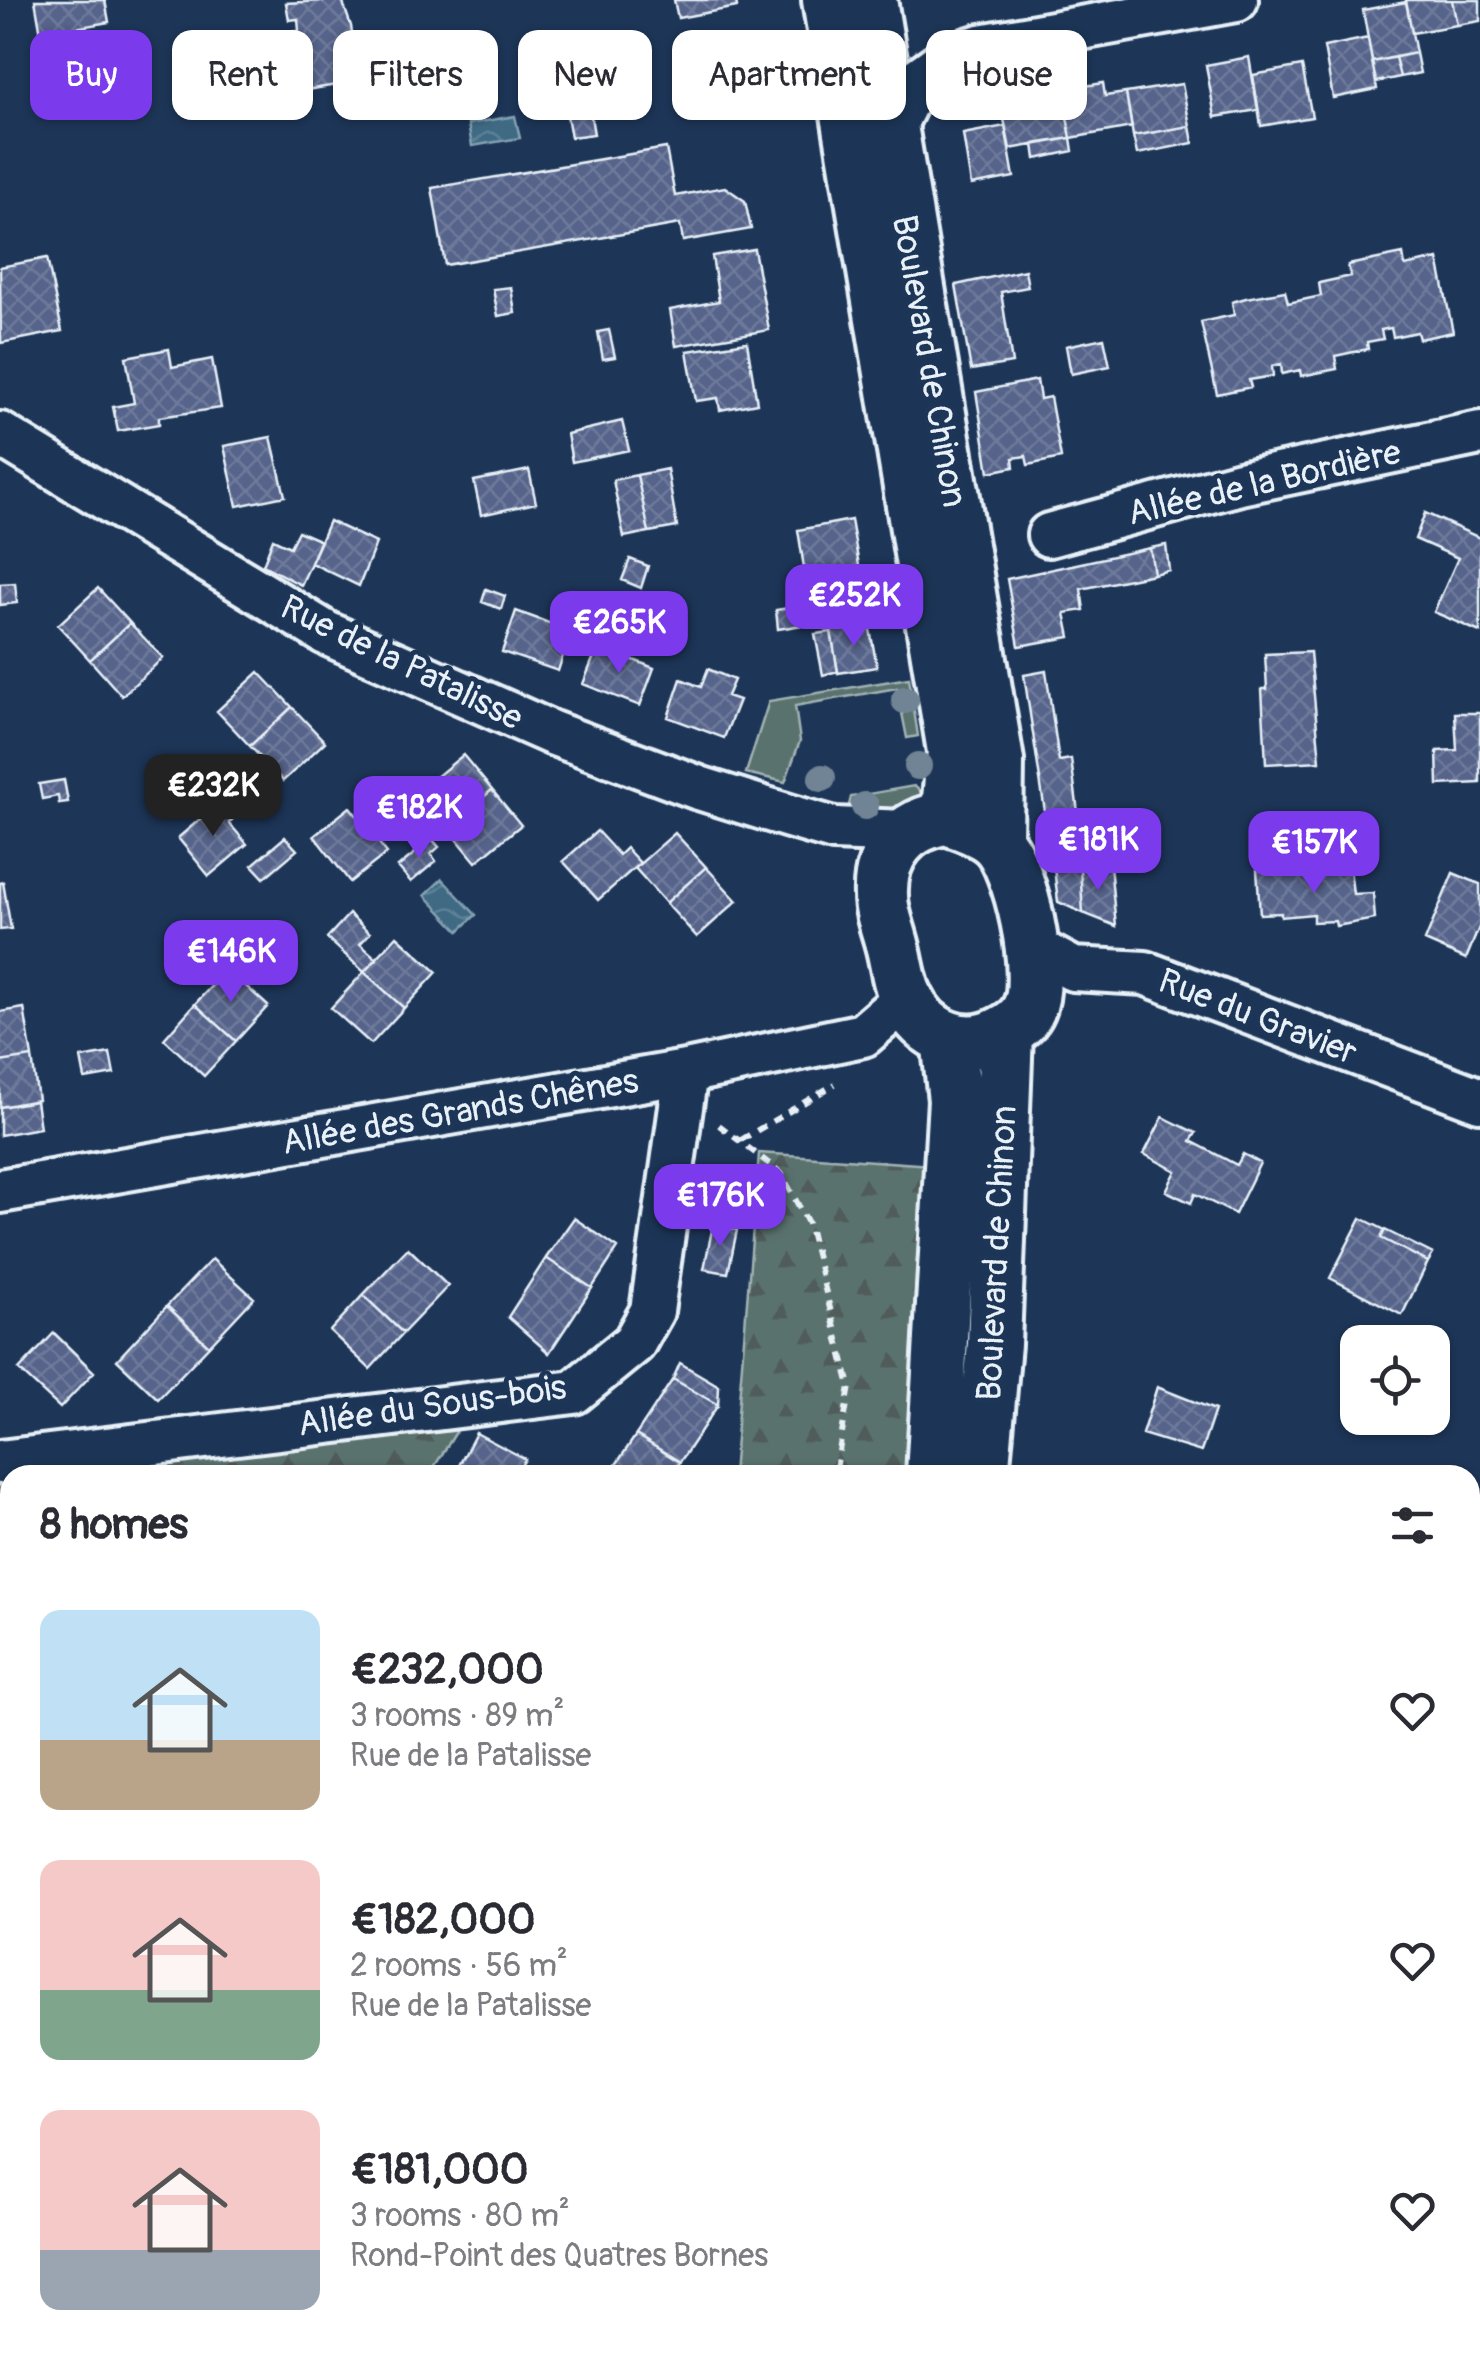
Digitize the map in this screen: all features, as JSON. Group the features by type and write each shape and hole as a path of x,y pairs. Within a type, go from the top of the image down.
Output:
{"main road":[{"name":"Boulevard de Chinon","path":"829,0 954,751 926,825"},
{"name":"Boulevard de Chinon","path":"870,0 997,762 996,842"},
{"path":"926,825 973,827 996,842 1010,865 1034,948 1031,1004 1022,1020 992,1039 948,1039 921,1022 906,998 880,899 882,876 888,857 926,825"},
{"name":"Boulevard de Chinon","path":"983,1465 994,1344 1006,1032"},
{"name":"Boulevard de Chinon","path":"934,1465 954,1100 948,1039"}],"street":[{"path":"892,132 917,80 952,54 1236,0"},
{"name":"Allée de la Bordière","path":"1049,535 1240,483 1480,433"},
{"name":"Rue de la Patalisse","path":"0,434 326,633 552,733 699,788 834,829 926,825"},
{"path":"834,829 880,899"},
{"name":"Rue du Gravier","path":"1034,948 1073,969 1145,973 1478,1094"},
{"name":"Allée des Grands Chênes","path":"0,1191 686,1072 863,1036 906,998"},
{"name":"Allée du Sous-bois","path":"0,1462 574,1392 634,1343 652,1311 686,1072"}],"path":[{"path":"686,1072 709,1118 781,1173 808,1223 850,1386 836,1465"},
{"path":"741,1140 840,1080"},
{"path":"208,2357 220,2357"}],"green space":[{"path":"909,678 918,736 907,738 897,688 795,706 800,741 785,782 746,773 769,701"},
{"path":"914,786 924,794 902,812 847,813 851,797"},
{"path":"759,1153 931,1165 906,1465 734,1465"},
{"path":"475,1402 435,1465 0,1462"}],"water":[{"path":"515,116 520,138 472,146 468,124"},
{"path":"442,879 476,915 459,931 425,895"}],"building":[{"path":"35,0 105,0 109,22 40,30"},
{"path":"342,0 352,30 333,30 333,86 313,89 313,30 299,30 298,19 289,20 286,3"},
{"path":"674,0 736,0 737,7 678,18"},
{"path":"1406,0 1452,0 1457,25 1412,33"},
{"path":"1452,0 1480,0 1480,21 1457,25"},
{"path":"1406,2 1416,53 1372,62 1363,10"},
{"path":"1368,38 1377,89 1333,98 1324,47"},
{"path":"1416,53 1420,73 1400,77 1395,57"},
{"path":"1249,57 1258,110 1215,117 1206,65"},
{"path":"1395,57 1400,77 1376,82 1372,62"},
{"path":"1302,66 1312,117 1261,126 1253,75"},
{"path":"1103,83 1105,96 1126,93 1132,127 1071,138 1068,120 1087,120 1087,86"},
{"path":"1182,84 1190,126 1133,136 1126,93"},
{"path":"568,120 592,120 594,134 571,137"},
{"path":"1004,120 1068,120 1071,138 1010,149"},
{"path":"1005,126 1014,177 971,185 963,134"},
{"path":"1190,126 1193,143 1137,154 1133,136"},
{"path":"1071,138 1073,151 1036,159 1034,144"},
{"path":"666,148 675,196 725,187 745,201 751,229 683,241 680,224 445,265 432,188"},
{"path":"754,249 769,330 676,346 670,310 719,301 712,256"},
{"path":"1403,254 1405,266 1438,259 1453,332 1419,339 1417,332 1393,337 1391,328 1381,330 1383,339 1367,342 1368,349 1335,356 1337,369 1301,376 1300,370 1282,374 1281,364 1272,366 1273,376 1249,380 1251,387 1217,394 1201,322 1234,315 1232,302 1246,298 1285,291 1288,303 1321,296 1319,283 1351,276 1348,265"},
{"path":"47,258 62,331 1,343 0,267"},
{"path":"1025,270 1028,287 1001,292 1012,363 971,370 956,285"},
{"path":"511,287 515,313 498,316 493,289"},
{"path":"609,330 615,357 603,359 598,332"},
{"path":"1104,338 1110,366 1071,374 1066,346"},
{"path":"747,342 757,403 720,410 718,398 696,401 687,351"},
{"path":"169,349 172,367 212,359 221,408 159,417 159,424 118,431 113,407 134,403 126,357"},
{"path":"1037,380 1040,399 1050,397 1061,458 1028,465 1026,456 1013,458 1014,467 989,472 976,392"},
{"path":"622,421 629,450 572,462 567,434"},
{"path":"271,437 285,496 237,506 224,446"},
{"path":"667,469 677,527 649,532 637,475"},
{"path":"529,470 536,503 481,515 474,481"},
{"path":"637,475 649,532 624,537 613,480"},
{"path":"1425,513 1480,538 1480,632 1434,612 1458,558 1415,539"},
{"path":"851,520 860,571 806,580 798,530"},
{"path":"329,521 376,543 359,586 311,563"},
{"path":"298,531 321,541 301,585 263,565 273,539 290,547"},
{"path":"1166,545 1169,570 1154,574 1150,548"},
{"path":"1150,548 1154,574 1081,589 1084,610 1065,613 1070,637 1019,646 1007,579"},
{"path":"630,559 648,566 641,588 622,580"},
{"path":"15,583 17,603 0,605 0,584"},
{"path":"98,588 130,623 90,660 58,625"},
{"path":"486,589 505,596 501,609 482,602"},
{"path":"807,605 809,624 778,629 776,610"},
{"path":"516,611 571,631 558,671 502,652"},
{"path":"130,623 163,658 122,696 90,660"},
{"path":"869,624 877,667 838,673 831,630"},
{"path":"831,632 838,671 823,675 815,634"},
{"path":"598,646 654,668 640,706 583,684"},
{"path":"1310,652 1320,761 1266,764 1262,689 1267,689 1265,654"},
{"path":"708,669 734,680 727,696 739,700 724,738 668,717 681,679 701,687"},
{"path":"1046,671 1059,761 1071,759 1079,820 1047,825 1024,675"},
{"path":"259,672 292,707 250,746 217,711"},
{"path":"292,707 325,742 283,781 250,746"},
{"path":"1455,713 1480,713 1480,783 1438,785 1437,751 1457,750"},
{"path":"463,755 492,790 447,827 418,792"},
{"path":"199,774 209,784 188,805 177,794"},
{"path":"64,780 68,802 59,803 58,796 42,799 39,784"},
{"path":"492,790 521,825 476,862 447,827"},
{"path":"221,801 234,818 229,823 247,844 209,876 178,838"},
{"path":"350,807 387,853 350,882 314,836"},
{"path":"597,831 619,855 626,848 640,863 598,900 563,861"},
{"path":"675,833 706,867 666,903 635,868"},
{"path":"285,837 297,850 264,878 252,865"},
{"path":"432,839 439,847 431,854 436,861 411,882 398,867"},
{"path":"1078,847 1083,913 1058,902 1052,851"},
{"path":"1110,865 1116,926 1083,913 1080,868"},
{"path":"706,867 737,901 697,937 666,903"},
{"path":"1279,868 1280,875 1350,868 1353,894 1373,893 1375,919 1336,926 1335,921 1313,922 1313,914 1260,914 1257,870"},
{"path":"1453,873 1480,884 1480,925 1466,959 1425,941"},
{"path":"3,882 11,929 0,930 0,883"},
{"path":"349,914 370,933 360,944 377,959 364,972 327,938"},
{"path":"397,936 437,972 404,1008 364,972"},
{"path":"227,969 268,1006 236,1041 195,1004"},
{"path":"364,972 404,1008 371,1044 331,1008"},
{"path":"195,1004 236,1041 204,1076 164,1039"},
{"path":"24,1008 32,1057 0,1062 0,1012"},
{"path":"110,1053 114,1074 85,1079 81,1058"},
{"path":"32,1057 38,1100 0,1107 0,1062"},
{"path":"36,1101 40,1128 0,1135 0,1107"},
{"path":"1163,1117 1196,1133 1191,1141 1237,1165 1243,1154 1260,1163 1235,1214 1195,1194 1191,1203 1166,1191 1176,1171 1144,1154"},
{"path":"574,1218 618,1248 592,1288 546,1258"},
{"path":"1361,1218 1385,1230 1381,1238 1428,1262 1402,1315 1330,1278"},
{"path":"713,1225 737,1230 728,1273 704,1269"},
{"path":"1385,1230 1433,1254 1428,1262 1381,1238"},
{"path":"408,1248 448,1286 403,1333 363,1295"},
{"path":"546,1258 592,1288 549,1353 508,1317"},
{"path":"212,1259 254,1298 209,1346 167,1306"},
{"path":"363,1295 403,1333 370,1369 330,1331"},
{"path":"167,1306 209,1346 158,1399 117,1360"},
{"path":"54,1333 94,1372 60,1408 19,1370"},
{"path":"680,1363 719,1386 718,1405 673,1379"},
{"path":"673,1379 718,1405 680,1462 636,1435"},
{"path":"1157,1387 1215,1410 1201,1452 1142,1434"},
{"path":"476,1433 525,1459 522,1465 459,1465"},
{"path":"636,1435 680,1462 678,1465 616,1465"}]}
